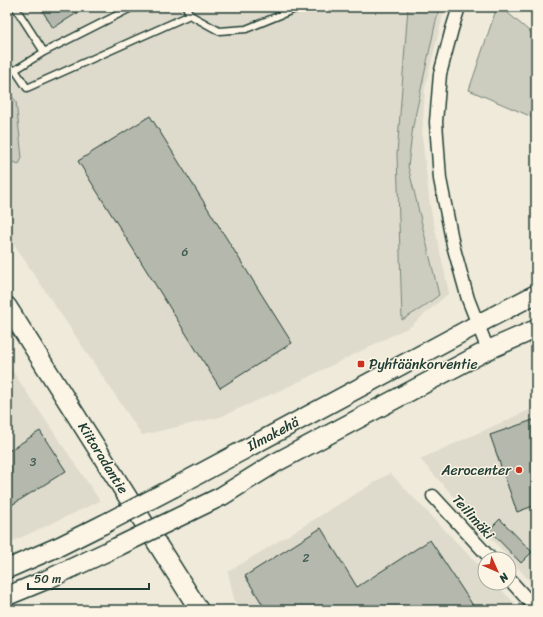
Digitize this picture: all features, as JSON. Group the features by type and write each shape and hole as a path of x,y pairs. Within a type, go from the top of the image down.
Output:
{"main road":[{"name":"Ilmakehä","path":"7,568 60,546 104,524 536,294"},
{"name":"Kiitoradantie","path":"7,306 199,610"},
{"name":"Ilmakehä","path":"7,596 46,580 222,496 275,463 488,350 536,329"}],"street":[{"path":"459,7 440,74 436,122 440,179 453,245 466,291 488,350"},
{"name":"Teilimäki","path":"433,496 484,551"},
{"path":"517,588 536,609"}],"lane":[{"path":"16,7 44,52"},
{"path":"15,70 44,52 133,7"},
{"path":"186,7 190,15 219,31 246,29 300,7"},
{"path":"7,68 15,70 27,88 190,15"}],"shaded area":[{"path":"7,7 445,7 425,88 422,136 430,206 449,293 411,326 292,385 220,417 142,435 7,234"},
{"path":"408,7 439,7 413,126 408,166 439,295 422,308 402,320 397,154"},
{"path":"497,7 501,7 536,37 536,124 530,116 469,90"},
{"path":"7,91 16,101 22,158 19,164 13,162 7,157"},
{"path":"7,363 100,501 7,544"},
{"path":"536,407 536,588 517,567 517,551 503,551 420,459"},
{"path":"390,473 477,564 477,591 503,591 521,610 237,610 228,572"}],"building":[{"path":"40,7 87,7 53,28"},
{"path":"150,116 292,343 220,388 78,161"},
{"name":"Aerocenter","path":"536,419 536,505 517,512 490,435"},
{"path":"40,431 66,471 7,508 7,452"},
{"path":"500,519 532,552 521,563 517,559 517,551 509,551 489,530"},
{"path":"321,528 357,587 430,540 476,610 266,610 245,576"}],"place":[{"name":"Pyhtäänkorventie","path":"361,364"},
{"name":"Aerocenter","path":"519,470"}]}
